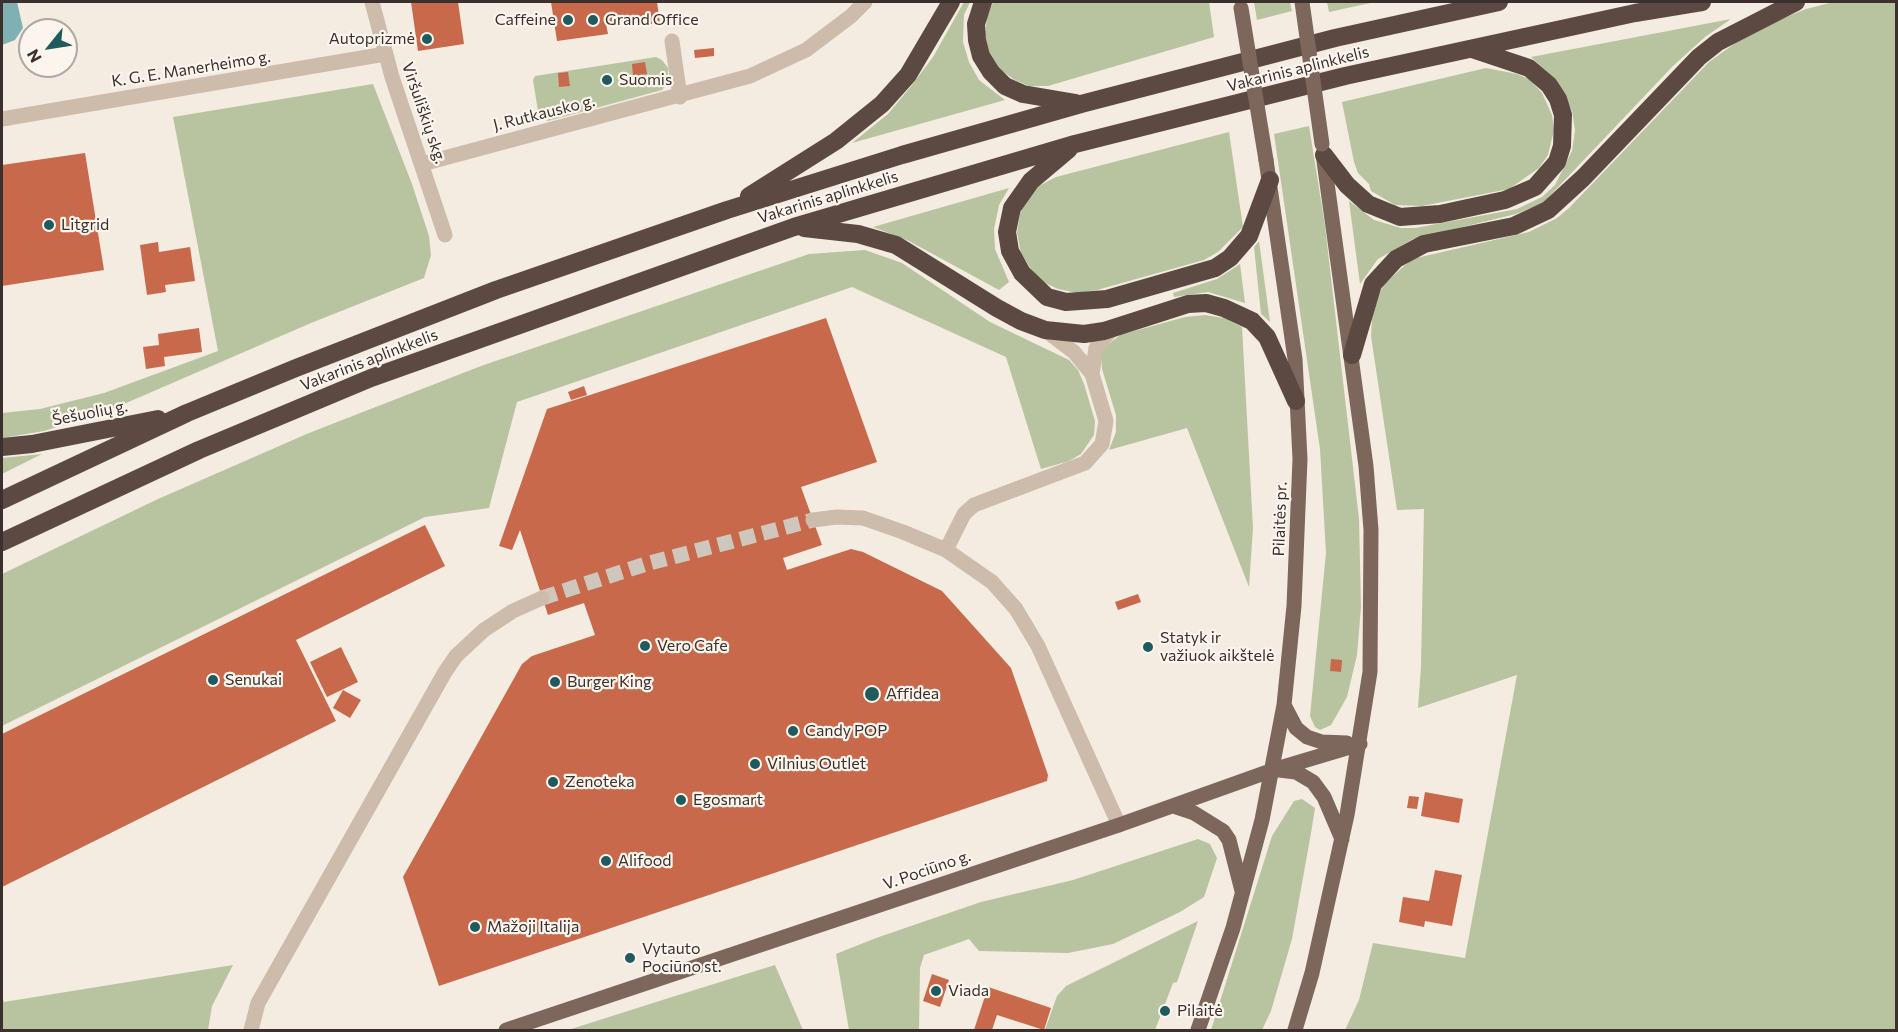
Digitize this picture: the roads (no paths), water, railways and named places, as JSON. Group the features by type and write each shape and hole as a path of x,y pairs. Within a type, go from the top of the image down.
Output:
{"highway":[{"path":"727,210 836,141 882,104 908,75 951,2"},
{"path":"983,2 976,24 977,40 981,56 991,72 1005,86 1023,94 1081,104"},
{"name":"Vakarinis aplinkkelis","path":"2,500 186,413 464,302 727,210 902,155 1081,104 1335,38 1473,5 1499,2"},
{"name":"Vakarinis aplinkkelis","path":"2,543 199,450 371,378 794,227 1075,144 1468,48 1702,2"},
{"path":"1352,355 1373,284 1396,259 1424,244 1514,226 1548,210 1583,178 1699,57 1718,42 1796,2"},
{"path":"1323,149 1347,185 1368,204 1400,217 1440,214 1505,200 1535,187 1547,177 1557,162 1562,146 1563,115 1558,99 1549,85 1529,68 1468,48"},
{"path":"1075,144 1031,181 1012,208 1007,232 1010,251 1022,273 1047,297 1066,302 1107,299 1215,268 1230,258 1249,236 1270,180"},
{"path":"794,227 858,234 896,245 997,308 1045,330 1084,334 1113,328 1188,304 1206,303 1224,308 1252,321 1267,337 1296,401"},
{"name":"Šešuolių g.","path":"2,447 32,444 186,413"}],"main road":[{"path":"1295,1030 1312,973 1342,839 1360,744 1370,672 1371,530 1352,355 1302,2"},
{"name":"Pilaitės pr.","path":"1198,1030 1243,894 1273,770 1284,705 1294,606 1299,503 1292,337 1270,180 1240,5"},
{"path":"1284,705 1296,728 1307,737 1322,742 1360,744"},
{"name":"V. Pociūno g.","path":"506,1030 1119,825 1273,770 1360,744"},
{"path":"1273,770 1296,772 1313,783 1324,797 1342,839"},
{"path":"1173,806 1194,813 1223,831 1229,840 1243,894"}],"street":[{"name":"Viršuliškių skg.","path":"372,2 385,54 445,235"},
{"name":"J. Rutkausko g.","path":"422,164 680,97 750,76 782,63 830,33 865,2"},
{"path":"672,41 680,97"},
{"name":"K. G. E. Manerheimo g.","path":"2,119 385,54"},
{"path":"1092,374 1096,348 1113,328"},
{"path":"946,550 964,514 974,505 1085,464 1102,444 1106,421 1092,374 1074,352 1045,330"},
{"path":"813,520 837,517 862,518 946,550 992,582 1025,625 1060,691 1119,825"},
{"path":"251,1030 258,1003 445,672 456,656 484,630 513,611 542,598"}],"water":[{"path":"2,2 17,2 21,18 18,18 18,36 15,40 2,45"}],"tunnel":[{"path":"542,598 646,564 813,520"}],"place":[{"name":"Caffeine","path":"568,20"},
{"name":"Grand Office","path":"593,20"},
{"name":"Autoprizmė","path":"427,39"},
{"name":"Suomis","path":"607,80"},
{"name":"Litgrid","path":"49,225"},
{"name":"Vero Cafe","path":"645,646"},
{"name":"Statyk ir važiuok aikštelė","path":"1148,647"},
{"name":"Senukai","path":"213,680"},
{"name":"Burger King","path":"555,682"},
{"name":"Affidea","path":"872,694"},
{"name":"Candy POP","path":"793,731"},
{"name":"Vilnius Outlet","path":"755,764"},
{"name":"Zenoteka","path":"553,782"},
{"name":"Egosmart","path":"681,800"},
{"name":"Alifood","path":"606,861"},
{"name":"Mažoji Italija","path":"475,927"},
{"name":"Vytauto Pociūno st.","path":"630,958"},
{"name":"Viada","path":"936,991"},
{"name":"Pilaitė","path":"1165,1011"}]}
